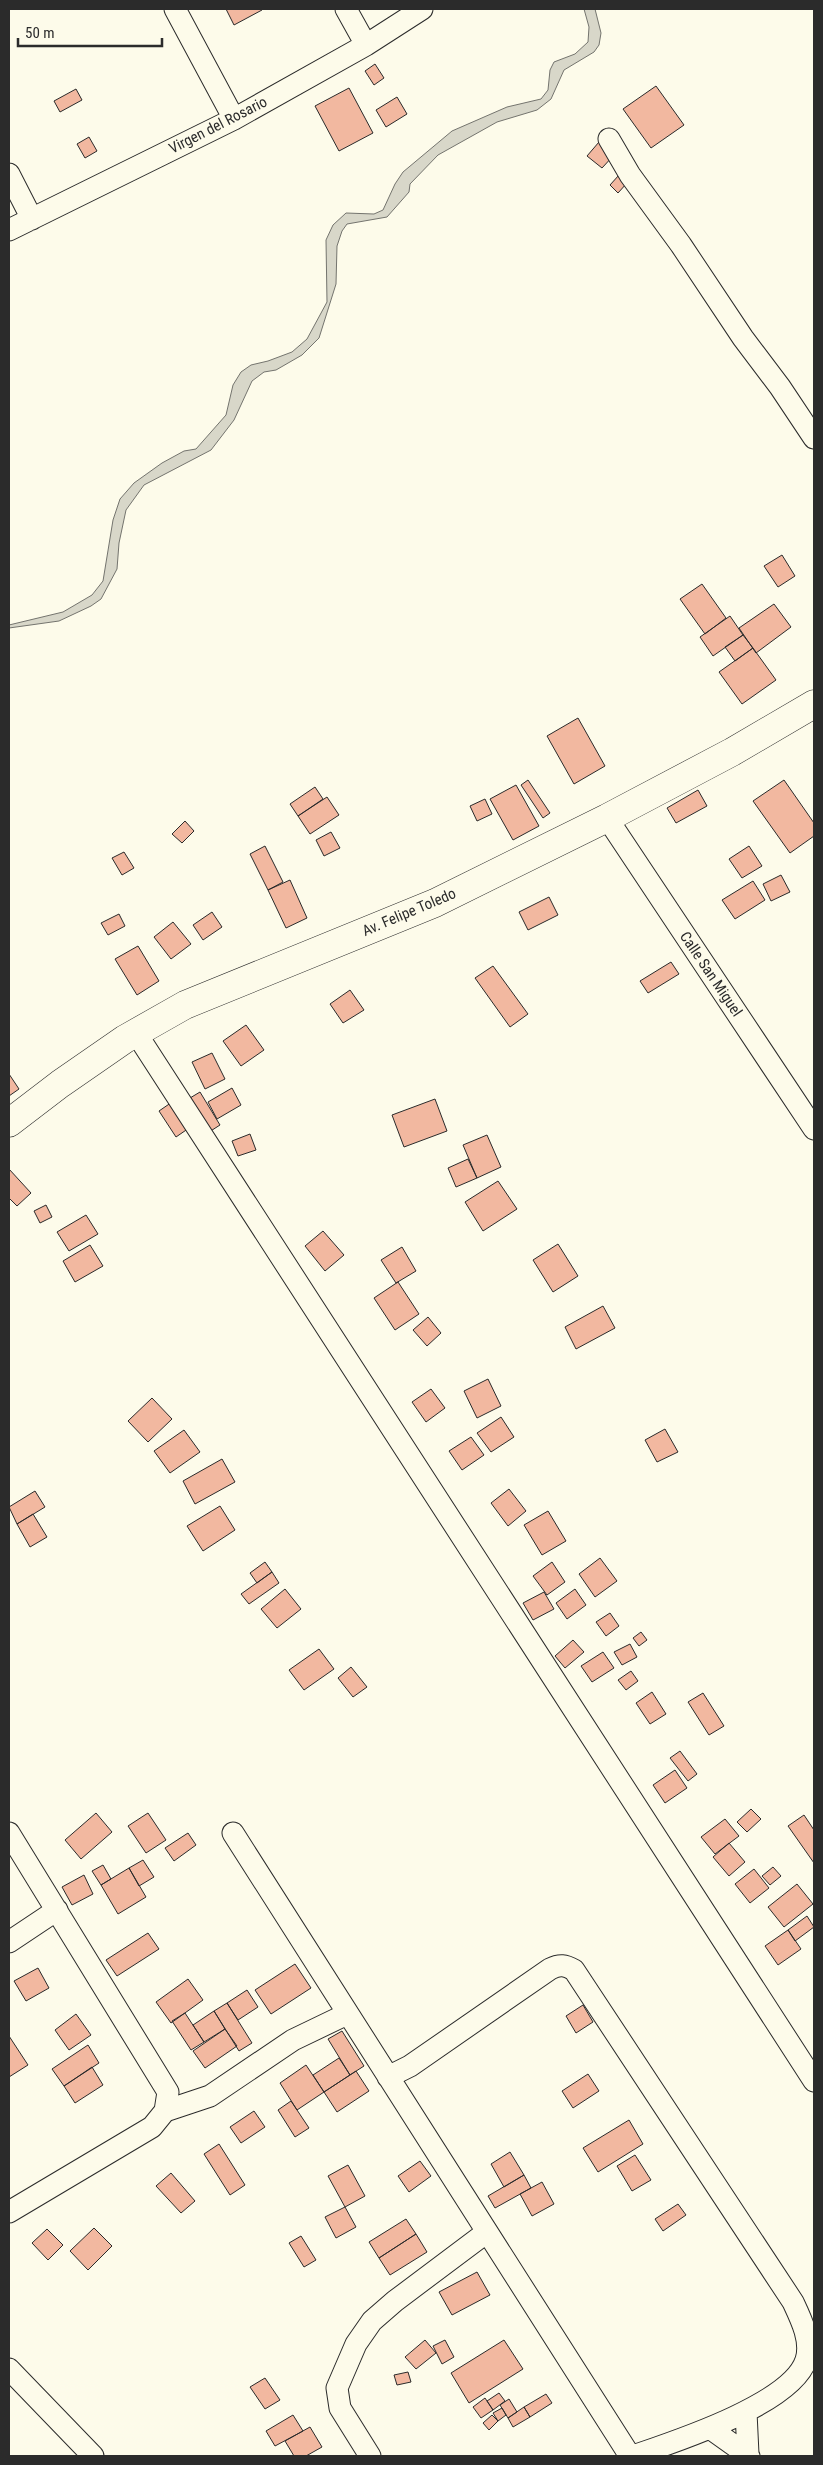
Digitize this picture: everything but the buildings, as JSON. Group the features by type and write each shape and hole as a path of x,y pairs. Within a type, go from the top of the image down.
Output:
{"main road":[{"name":"Av. Felipe Toledo","path":"9,1123 60,1084 136,1033 185,1005 435,903 608,818 732,752 814,704"}],"street":[{"path":"174,9 234,119"},
{"path":"346,9 366,45"},
{"name":"Virgen del Rosario","path":"9,230 234,119 366,45 422,9"},
{"path":"609,140 630,175 814,438"},
{"path":"9,174 32,219"},
{"name":"Calle San Miguel","path":"608,818 814,1129"},
{"path":"136,1033 814,2081"},
{"path":"9,1833 168,2092 165,2111 152,2127 9,2212"},
{"path":"233,1833 347,2014 632,2456 711,2429 746,2412 789,2384 810,2364 805,2332 793,2302 574,1970 567,1966 558,1965 410,2066 388,2077"},
{"path":"9,1942 57,1910"},
{"path":"165,2111 210,2096 293,2040 347,2014"},
{"path":"370,2456 340,2408 337,2388 356,2344 372,2321 394,2301 487,2232"},
{"path":"9,2369 93,2456"},
{"path":"746,2412 748,2455"},
{"path":"711,2429 748,2455"}],"shaded area":[{"path":"584,9 595,9 601,33 599,45 594,52 564,70 551,99 537,110 497,122 438,155 410,184 409,192 387,217 347,224 342,231 337,246 336,284 319,338 302,355 276,370 264,372 252,381 234,420 211,450 144,485 126,510 119,543 117,569 101,599 91,606 59,621 9,628 9,625 63,612 92,595 103,581 113,520 120,499 134,483 162,463 184,451 196,449 226,415 233,385 241,372 251,365 292,352 307,339 327,302 326,240 333,225 346,213 374,214 383,210 403,172 452,131 507,107 541,99 548,90 550,70 554,62 575,54 588,42 589,27"}]}
